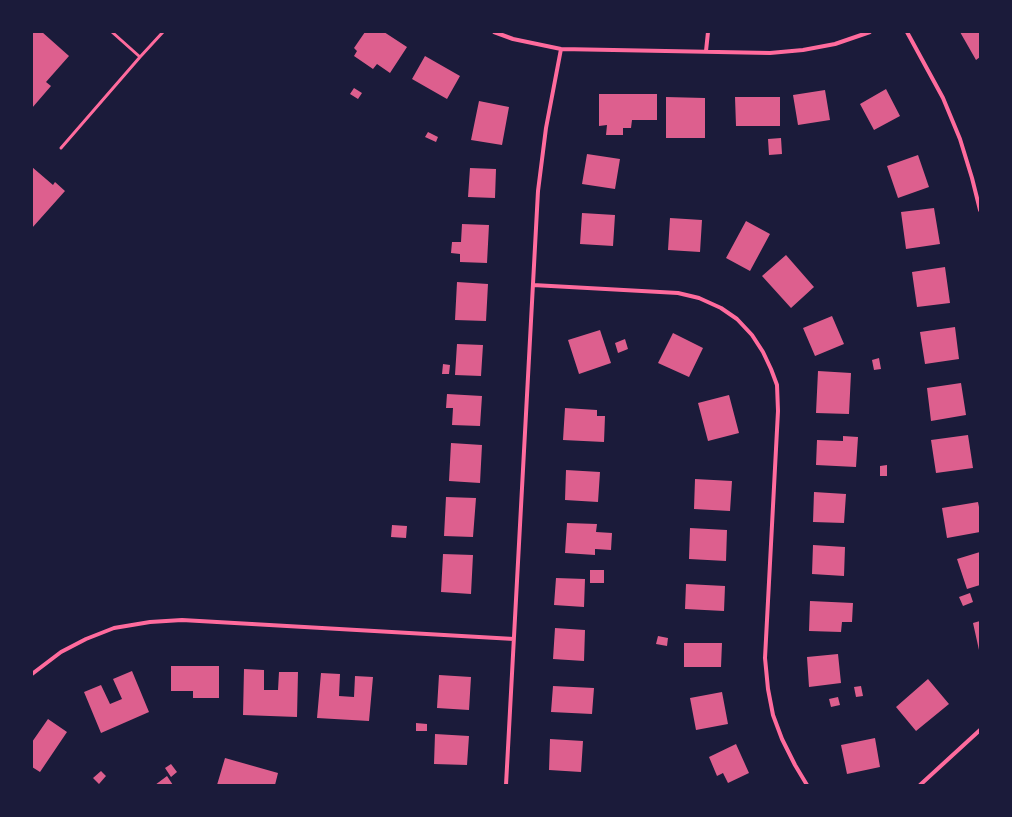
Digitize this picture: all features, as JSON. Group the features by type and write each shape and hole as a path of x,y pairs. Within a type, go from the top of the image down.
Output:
{"street":[{"path":"494,32 513,39 561,48 770,53 803,50 835,44 870,32"},
{"path":"706,51 708,32"},
{"path":"907,32 943,98 960,139 980,210"},
{"path":"506,785 538,191 546,128 561,48"},
{"path":"533,285 678,293 699,298 721,308 737,319 752,335 763,352 772,369 777,385 778,411 765,658 768,689 773,715 782,740 794,765 807,785"},
{"path":"32,674 61,652 86,639 114,628 150,622 182,620 514,639"},
{"path":"920,785 980,730"}],"lane":[{"path":"112,32 140,57"},
{"path":"61,148 162,32"}],"building":[{"path":"32,32 42,32 69,56 46,82 51,86 32,108"},
{"path":"365,32 384,32 407,47 390,73 377,64 373,69 354,56 357,51 354,48"},
{"path":"960,32 980,32 980,57 976,60"},
{"path":"425,56 460,76 447,99 412,79"},
{"path":"354,88 362,93 358,99 350,94"},
{"path":"886,89 900,116 874,130 860,104"},
{"path":"825,90 830,120 798,125 793,95"},
{"path":"599,94 657,94 657,120 632,120 631,128 623,128 623,135 606,135 607,125 599,126"},
{"path":"666,97 705,98 705,138 666,138"},
{"path":"735,97 780,97 780,126 736,126"},
{"path":"479,101 509,107 502,145 471,140"},
{"path":"428,132 438,137 436,142 425,137"},
{"path":"781,138 782,154 769,155 768,139"},
{"path":"587,154 620,159 615,189 582,184"},
{"path":"918,155 929,187 898,198 887,166"},
{"path":"32,167 53,185 55,182 65,191 32,228"},
{"path":"470,168 496,169 495,198 468,197"},
{"path":"934,208 940,244 906,249 901,212"},
{"path":"582,213 615,215 613,246 580,244"},
{"path":"670,218 702,220 700,252 668,250"},
{"path":"746,221 770,234 750,271 726,258"},
{"path":"462,224 489,225 487,263 460,262 460,254 451,253 452,242 461,242"},
{"path":"786,255 814,287 791,308 762,276"},
{"path":"945,267 950,303 917,307 912,272"},
{"path":"457,282 488,284 486,321 455,320"},
{"path":"832,316 844,344 815,356 803,328"},
{"path":"955,327 959,359 925,364 920,332"},
{"path":"600,330 611,363 579,374 568,340"},
{"path":"673,333 703,348 689,377 658,363"},
{"path":"625,339 628,349 618,353 615,343"},
{"path":"457,344 483,345 481,376 455,375"},
{"path":"879,358 881,369 874,370 872,360"},
{"path":"443,364 450,365 449,374 442,374"},
{"path":"818,371 851,373 849,414 816,413"},
{"path":"961,383 966,415 931,421 927,388"},
{"path":"447,394 482,396 480,426 452,425 453,408 446,408"},
{"path":"729,395 739,433 708,441 698,403"},
{"path":"565,408 597,410 597,416 605,416 604,442 563,440"},
{"path":"968,435 973,468 936,473 931,440"},
{"path":"843,436 858,437 856,467 816,465 817,440 843,441"},
{"path":"451,443 482,445 480,483 449,481"},
{"path":"887,465 887,476 880,476 880,466"},
{"path":"566,470 600,472 598,502 565,500"},
{"path":"695,479 732,481 730,511 694,509"},
{"path":"814,492 846,494 844,523 813,522"},
{"path":"446,497 476,498 473,537 444,536"},
{"path":"978,502 980,512 980,532 947,538 942,508"},
{"path":"567,523 597,524 596,532 612,533 611,550 595,549 595,555 565,553"},
{"path":"392,525 407,526 406,538 391,537"},
{"path":"690,528 727,530 726,561 689,559"},
{"path":"813,545 845,547 844,576 812,574"},
{"path":"980,552 980,585 967,589 957,559"},
{"path":"443,554 473,555 471,594 441,592"},
{"path":"590,570 604,570 604,583 590,583"},
{"path":"556,578 585,579 584,607 554,605"},
{"path":"686,584 725,586 724,611 685,609"},
{"path":"970,593 973,602 963,606 959,597"},
{"path":"810,601 853,603 852,622 842,622 841,632 809,631"},
{"path":"980,621 980,650 979,650 973,623"},
{"path":"555,628 585,630 584,661 553,659"},
{"path":"658,636 668,638 667,646 656,644"},
{"path":"684,643 722,643 721,667 684,667"},
{"path":"838,654 841,683 809,687 807,657"},
{"path":"171,666 219,666 219,698 193,698 193,691 171,691"},
{"path":"244,669 264,670 264,690 278,690 279,672 298,672 297,717 243,715"},
{"path":"132,671 149,712 101,733 84,692 101,685 110,704 122,699 113,679"},
{"path":"321,673 340,674 339,696 354,697 355,676 373,677 369,721 317,718"},
{"path":"439,675 471,677 469,710 437,708"},
{"path":"928,679 949,704 916,731 896,707"},
{"path":"553,686 594,688 592,714 551,712"},
{"path":"861,686 863,696 856,697 854,687"},
{"path":"722,692 728,724 696,730 690,698"},
{"path":"838,697 840,705 831,707 829,699"},
{"path":"48,719 67,732 40,772 32,767 32,742"},
{"path":"416,723 427,724 427,731 416,731"},
{"path":"435,734 469,736 467,765 434,764"},
{"path":"875,738 880,767 847,774 841,745"},
{"path":"550,739 583,741 581,772 549,770"},
{"path":"736,744 749,773 728,783 723,773 717,776 709,757"},
{"path":"225,758 278,773 275,785 217,785"},
{"path":"171,764 177,772 171,777 165,768"},
{"path":"101,771 106,776 99,784 93,778"},
{"path":"167,776 173,785 155,785"}]}
